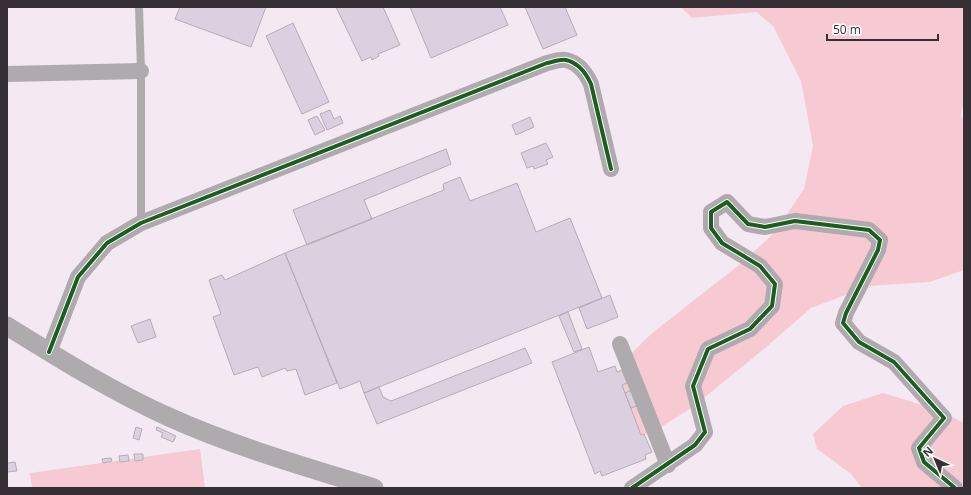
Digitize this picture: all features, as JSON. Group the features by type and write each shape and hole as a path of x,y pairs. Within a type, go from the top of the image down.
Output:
{"street":[{"path":"49,352 78,277 107,243 141,223 547,63 565,60 579,66 587,74 591,84 611,169"},
{"path":"7,74 141,71"},
{"path":"632,488 668,465 695,445 705,432 693,386 708,349 750,329 772,306 775,284 760,266 722,243 711,228 711,212 727,202 748,224 765,227 795,221 869,230 880,240 878,250 846,313 843,323 859,342 894,362 944,418 919,448 924,462 955,488"},
{"path":"7,326 113,389 171,418 231,442 374,488"},
{"path":"620,344 668,465"}],"lane":[{"path":"139,7 141,71 141,223"}],"shaded area":[{"path":"681,7 964,7 964,101 961,115 964,124 964,270 930,282 869,286 811,308 764,349 694,406 652,433 627,438 613,390 628,357 651,334 744,261 775,232 804,189 813,146 801,81 773,26 756,12 692,18"},
{"path":"883,393 939,410 964,423 964,488 862,488 850,473 817,449 813,434 843,406"},
{"path":"200,449 205,488 32,488 30,473"}],"building":[{"path":"180,7 266,7 251,47 175,19"},
{"path":"336,7 383,7 400,45 378,54 379,56 372,60 371,57 362,61"},
{"path":"410,7 500,7 508,25 431,58"},
{"path":"525,7 565,7 577,35 543,49"},
{"path":"293,23 329,102 302,114 266,36"},
{"path":"330,110 334,119 340,116 343,123 327,130 320,114"},
{"path":"317,116 325,130 315,135 308,120"},
{"path":"530,117 534,127 516,135 512,125"},
{"path":"546,143 553,157 546,160 548,164 534,169 533,166 527,168 521,153"},
{"path":"446,149 451,164 364,200 372,219 307,245 293,210"},
{"path":"460,177 470,201 517,183 536,232 570,218 602,298 364,393 360,381 340,389 285,253 444,190 443,184"},
{"path":"285,253 337,383 305,395 296,369 287,371 285,368 262,377 258,367 234,375 213,317 221,314 209,280 222,275 225,280"},
{"path":"610,295 618,317 587,329 579,308"},
{"path":"568,312 582,349 574,352 559,316"},
{"path":"150,319 156,337 138,343 131,326"},
{"path":"589,347 598,372 615,366 617,372 622,370 627,383 622,385 641,435 644,434 652,452 645,455 646,459 602,476 600,471 595,474 552,362"},
{"path":"525,348 532,363 377,424 364,393 379,387 383,397 391,401"},
{"path":"641,386 647,402 631,408 625,393"},
{"path":"136,427 142,429 139,440 133,438"},
{"path":"157,427 176,436 173,442 161,437 163,433 156,430"},
{"path":"134,454 143,454 143,460 135,461"},
{"path":"128,455 129,461 120,462 119,456"},
{"path":"111,458 112,461 103,463 102,459"},
{"path":"15,462 17,471 7,472 7,463"}],"cycle path":[{"path":"49,352 78,277 107,243 141,223 547,63 562,60 571,61 582,69 587,76 591,84 611,169"},
{"path":"632,488 695,445 705,432 693,386 708,349 750,329 772,306 775,284 760,266 722,243 711,228 711,212 727,202 748,224 765,227 795,221 869,230 880,240 878,250 846,313 843,323 859,342 894,362 944,418 919,448 924,462 955,488"}]}
